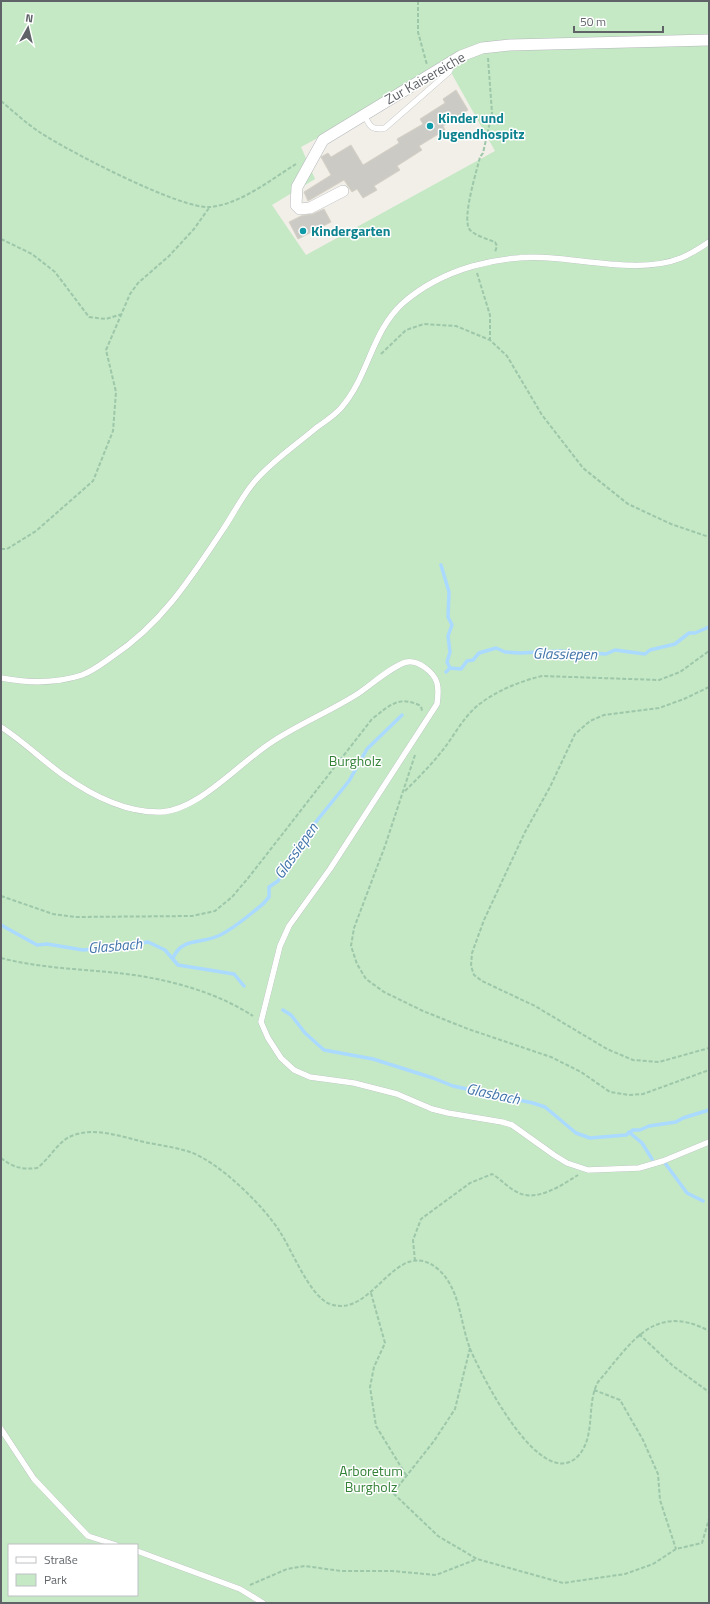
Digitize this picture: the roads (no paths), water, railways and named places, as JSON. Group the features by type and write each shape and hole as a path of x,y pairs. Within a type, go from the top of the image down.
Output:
{"street":[{"name":"Zur Kaisereiche","path":"343,191 310,208 300,209 296,205 297,187 323,140 452,60 488,47 709,40"}],"lane":[{"path":"364,114 369,125 373,129 377,130 385,128 449,72 452,60"},
{"path":"1,678 21,682 53,682 84,674 111,657 141,634 163,614 182,591 254,482 272,464 340,409 368,366 376,339 401,305 424,287 444,276 475,266 502,261 548,258 648,265 682,258 709,242"},
{"path":"1,727 64,776 96,794 129,808 144,811 162,812 177,810 191,803 274,741 332,709 388,672 407,662 420,664 437,682 437,704 330,869 289,926 280,946 261,1022 268,1038 281,1058 294,1070 310,1076 354,1083 397,1094 432,1109 507,1124 567,1163 588,1170 639,1168 663,1161 709,1142"},
{"path":"1,1429 34,1479 88,1536 113,1544"},
{"path":"138,1551 240,1589 263,1603"}],"waterway":[{"path":"441,565 449,592 448,617 452,625 448,636 450,652 447,662 450,668"},
{"name":"Glassiepen","path":"446,672 450,668 461,669 467,661 473,660 479,653 496,648 505,652 520,653 559,651 606,654 615,650 645,654 650,650 675,644 689,633 695,633 709,627"},
{"name":"Glassiepen","path":"173,958 181,947 192,942 218,936 230,930 263,904 269,897 269,887 278,881 302,839 349,781 367,749 402,715"},
{"name":"Glasbach","path":"1,925 37,945 47,944 83,950 118,947 148,942 165,950 178,965 234,974 244,986"},
{"name":"Glasbach","path":"283,1010 291,1015 305,1033 324,1050 373,1059 453,1086 533,1103 545,1107 576,1133 590,1138 626,1135 633,1130 640,1130 649,1126 676,1122 683,1118 709,1110"},
{"path":"629,1132 642,1143 652,1159"},
{"path":"665,1163 687,1193 703,1201"}],"place":[{"name":"Kinder und Jugendhospitz","path":"430,126"},
{"name":"Kindergarten","path":"303,231"}],"park label":[{"name":"Burgholz","path":"355,761"},
{"name":"Arboretum Burgholz","path":"371,1480"}]}
